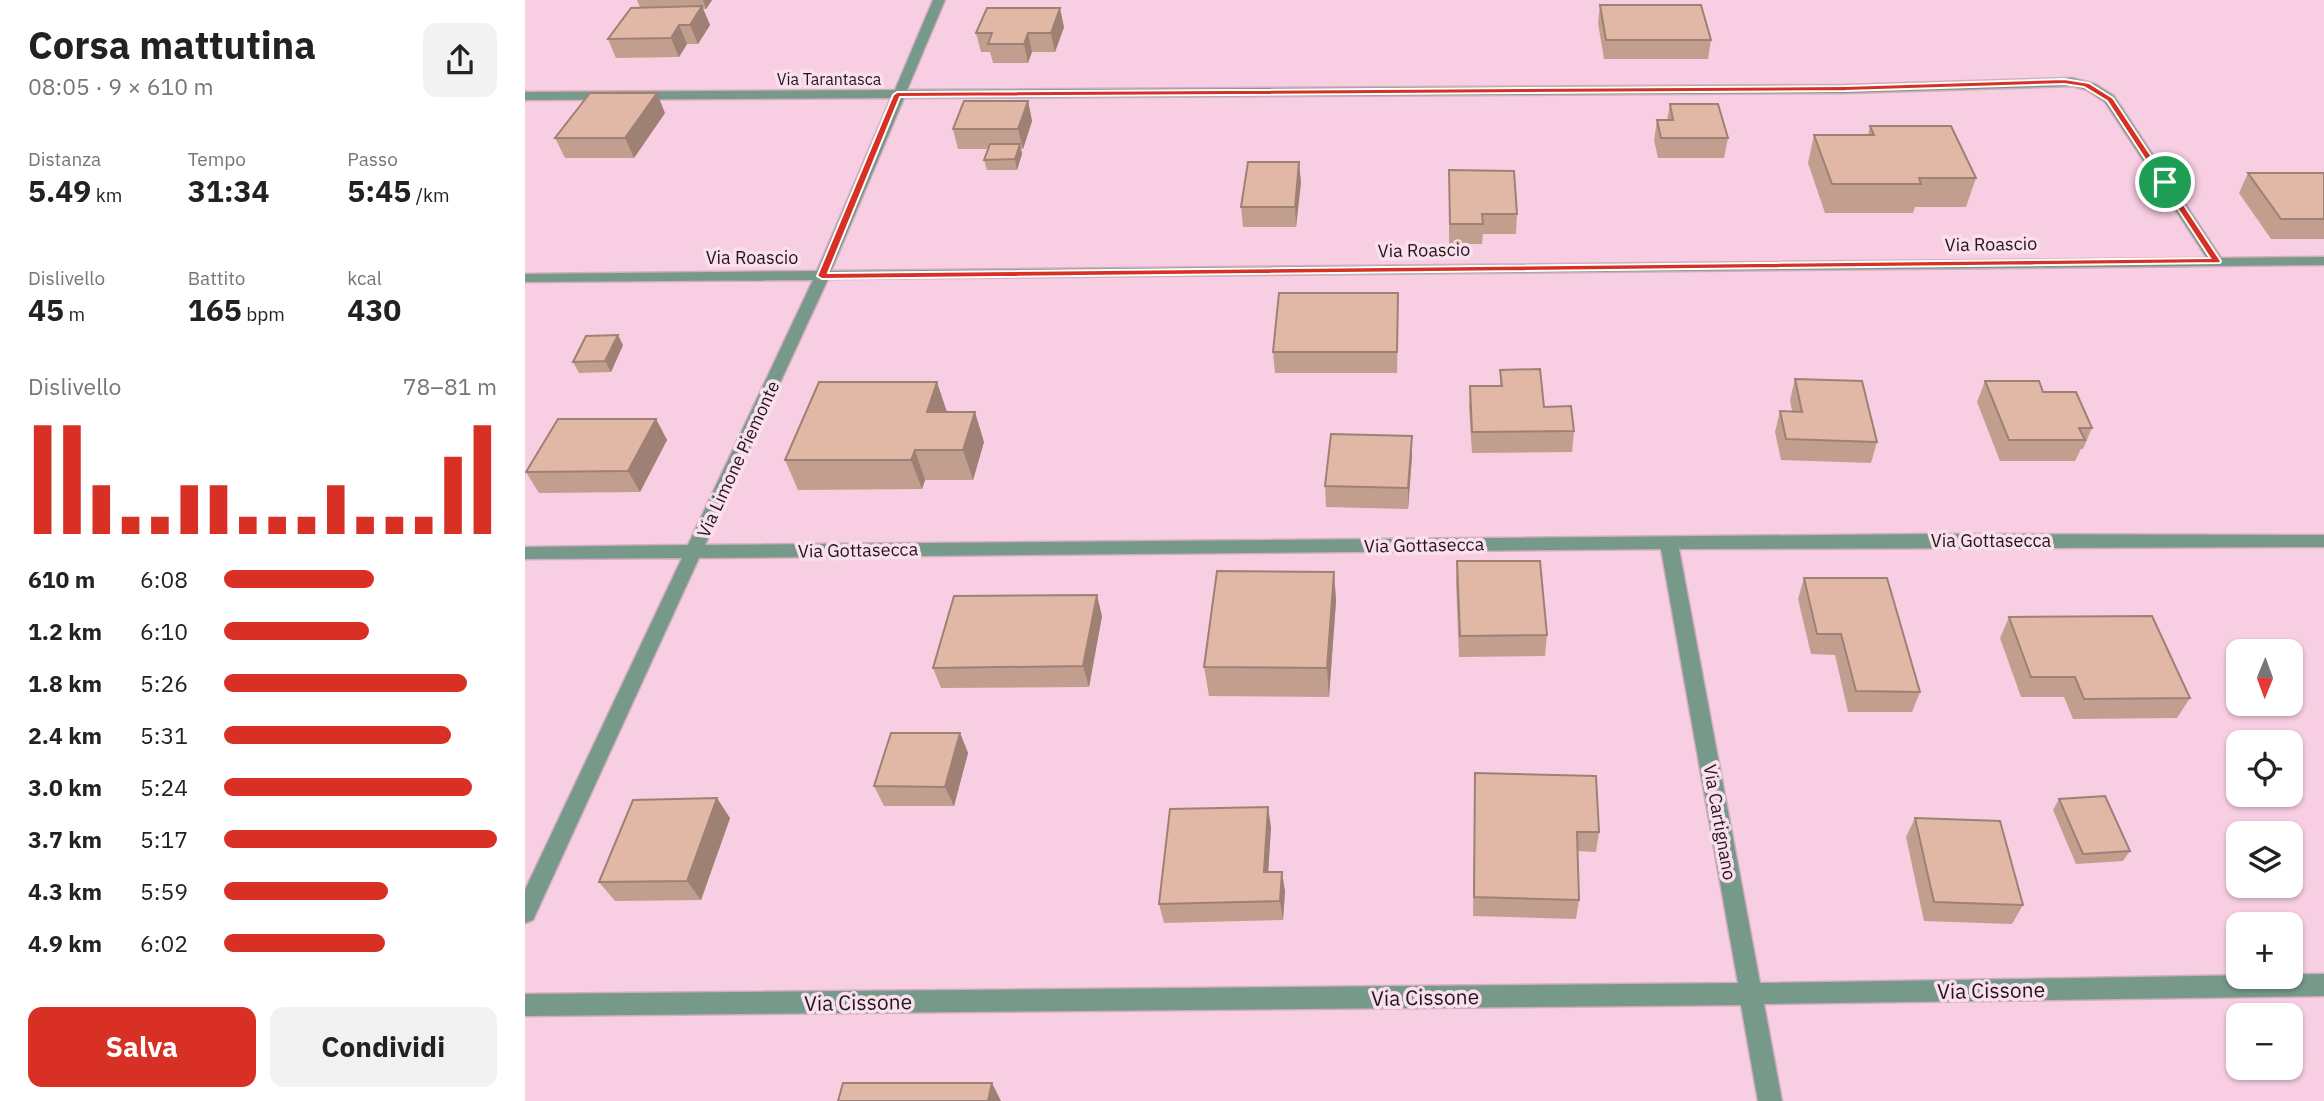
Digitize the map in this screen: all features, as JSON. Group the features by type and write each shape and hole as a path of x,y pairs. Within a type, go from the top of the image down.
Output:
{"street":[{"name":"Via Limone Piemonte","path":"525,913 822,276 939,0"},
{"name":"Via Tarantasca","path":"525,96 1845,89 2079,83 2103,93 2114,103 2217,261"},
{"name":"Via Roascio","path":"525,278 2324,261"},
{"name":"Via Gottasecca","path":"525,553 1669,542 2324,541"},
{"name":"Via Cartignano","path":"1669,542 1770,1101"},
{"name":"Via Cissone","path":"525,1005 1751,994 2324,985"}],"building":[{"path":"1600,5 1701,5 1711,40 1606,40"},
{"path":"702,6 690,25 679,25 671,38 608,39 631,8"},
{"path":"987,8 1060,8 1051,33 1028,33 1024,44 988,44 992,33 976,33"},
{"path":"590,93 657,93 625,138 555,138"},
{"path":"964,101 1028,101 1018,129 953,129"},
{"path":"1670,104 1718,104 1728,138 1661,138 1657,120 1673,120"},
{"path":"1870,126 1951,126 1976,178 1919,178 1921,184 1832,184 1814,135 1874,135"},
{"path":"990,144 1020,144 1015,159 984,160"},
{"path":"1248,162 1299,162 1295,207 1241,207"},
{"path":"1449,170 1514,171 1517,214 1482,214 1483,224 1450,224"},
{"path":"2248,173 2324,173 2324,219 2281,219"},
{"path":"1279,293 1398,293 1397,352 1273,352"},
{"path":"618,335 605,361 573,362 586,336"},
{"path":"1540,369 1544,407 1571,406 1574,431 1472,432 1470,386 1502,386 1500,370"},
{"path":"1795,379 1862,381 1877,442 1786,439 1780,411 1802,412"},
{"path":"1985,381 2039,381 2043,392 2076,392 2092,428 2079,428 2085,440 2009,440"},
{"path":"819,382 937,382 927,412 975,412 963,450 915,450 911,460 785,460"},
{"path":"558,419 656,419 628,471 526,472"},
{"path":"1331,434 1412,436 1408,488 1325,486"},
{"path":"1457,561 1540,561 1547,635 1460,636"},
{"path":"1217,571 1334,572 1327,668 1204,667"},
{"path":"1804,578 1887,578 1920,692 1856,691 1841,634 1817,634"},
{"path":"1097,595 1083,666 933,668 954,596"},
{"path":"2152,616 2190,698 2084,699 2075,677 2031,677 2009,617"},
{"path":"891,733 960,733 945,787 874,786"},
{"path":"1475,773 1596,776 1599,832 1577,832 1579,900 1474,897"},
{"path":"2105,796 2130,851 2083,854 2059,799"},
{"path":"717,798 687,881 599,882 633,800"},
{"path":"1268,807 1264,872 1282,872 1280,901 1159,904 1170,809"},
{"path":"1915,818 2000,821 2023,905 1934,902"},
{"path":"843,1083 992,1083 988,1101 838,1101"}],"route":[{"path":"2064,82 2086,85 2110,99 2165,182 2217,261 822,276 897,95 1845,89 2064,82"}]}
